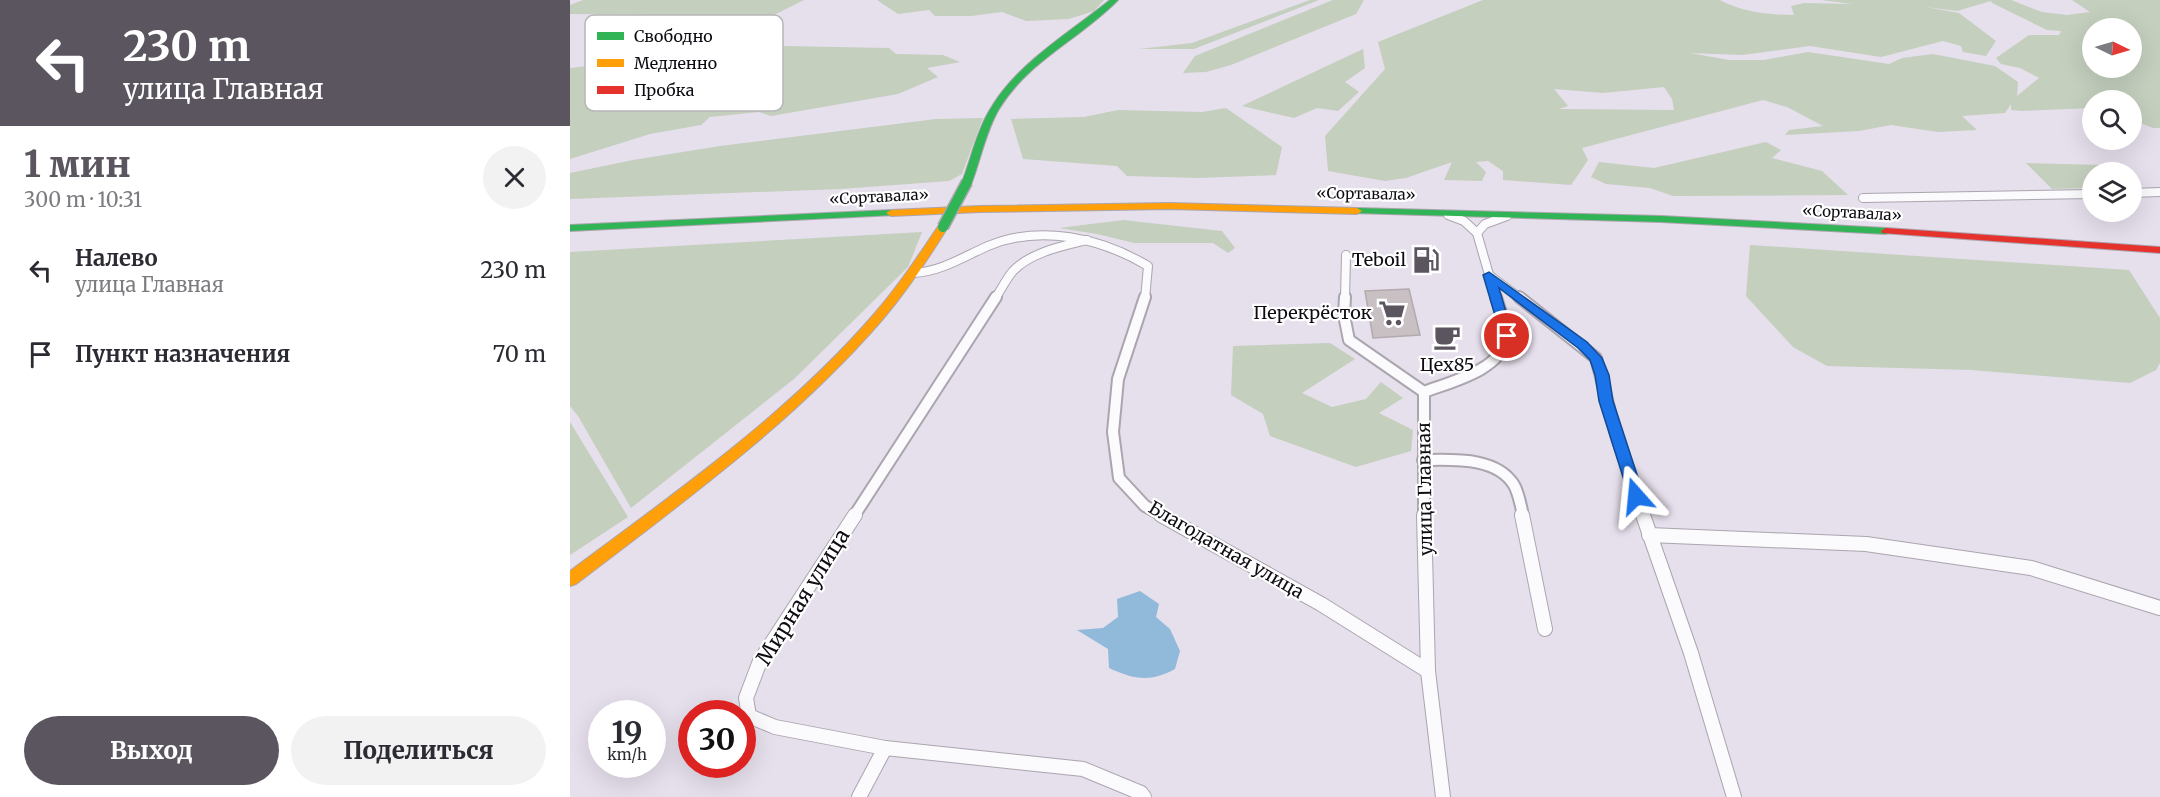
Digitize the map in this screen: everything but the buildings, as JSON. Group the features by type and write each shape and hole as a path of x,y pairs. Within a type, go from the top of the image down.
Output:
{"main road":[{"path":"570,580 734,451 810,386 891,303 914,273 943,227 967,182 989,122 1005,94 1039,60 1114,0"},
{"name":"«Сортавала»","path":"570,217 984,199 1156,196 1564,205 1774,214 2160,238"},
{"name":"«Сортавала»","path":"570,228 980,208 1150,206 1539,215 1931,233 2160,249"}],"street":[{"path":"2142,193 2159,193"},
{"path":"1863,198 2082,194"},
{"path":"1346,255 1344,315 1349,340 1424,392 1477,372 1502,353 1507,336 1477,233 1471,225 1461,219 1417,211"},
{"path":"1477,233 1485,224 1497,219 1539,215"},
{"name":"Благодатная улица","path":"914,273 937,271 998,243 1031,237 1074,237 1106,244 1135,256 1148,266 1144,304 1118,379 1113,432 1119,478 1145,506 1321,604 1428,671"},
{"name":"Мирная улица","path":"1087,240 1042,254 1024,262 1013,271 777,636 757,670 746,698 749,716 775,727 885,748 1083,769 1141,793 1144,797"},
{"path":"1489,275 1596,358 1602,375 1606,401 1649,535 1691,653 1734,797"},
{"name":"улица Главная","path":"1424,392 1423,460 1428,671 1443,797"},
{"path":"1423,460 1477,462 1497,470 1513,484 1520,503 1545,628"},
{"path":"1649,535 1878,546 2031,568 2160,608"},
{"path":"859,797 885,748"}],"green space":[{"path":"583,0 804,0 774,15 570,14 570,5"},
{"path":"877,0 1104,0 1094,11 1069,19 1026,21 1002,12 971,16 935,16 929,10 898,14"},
{"path":"1310,0 1319,0 1194,49 1139,49 1192,43"},
{"path":"1333,0 1364,0 1356,14 1231,65 1206,72 1183,73 1195,56"},
{"path":"1483,0 1720,0 1756,12 1794,15 1791,6 1804,3 1853,4 1821,0 2011,0 2042,12 2067,15 2090,12 2072,0 2160,0 2160,128 2142,124 2142,90 2082,90 2082,108 2021,111 2011,110 2011,104 2005,113 1962,116 1977,130 1938,132 1891,125 1859,131 1785,135 1789,130 1823,126 1787,107 1763,100 1582,148 1588,160 1571,185 1503,180 1503,171 1488,161 1476,162 1486,172 1482,181 1444,180 1452,162 1406,178 1385,181 1328,171 1325,136 1385,69 1378,42","holes":["1991,1 2047,30 2061,31 2059,35 2029,35 1996,58 2001,64 2020,68 2039,78 2017,96 2018,82 1995,66 1933,54 1902,58 1889,64 1808,52 1764,60 1729,60 1690,53 1742,55 1810,46 1881,57 1943,41 1961,46 1963,52 1986,56 1996,41 1959,13 1925,7 1957,11","1664,87 1672,99 1674,110 1559,109 1568,106 1554,89 1603,93"]},
{"path":"783,46 889,48 896,54 943,55 960,62 927,68 938,77 898,94 771,116 759,112 710,117 701,125 650,134 570,159 570,68 585,66 585,111 783,111"},
{"path":"1363,49 1365,68 1345,82 1359,92 1338,111 1317,108 1294,118 1242,106"},
{"path":"1226,108 1282,147 1276,175 1198,178 1127,176 1117,166 1023,159 1011,119 1084,117 1118,110 1202,112"},
{"path":"983,118 962,174 949,181 840,189 570,199 570,173 633,160 720,146 936,119"},
{"path":"1766,142 1781,150 1772,158 1822,171 1848,195 1673,196 1650,188 1606,184 1591,177 1599,162 1654,168"},
{"path":"2026,163 2082,164 2082,188 2052,189"},
{"path":"1123,220 1222,231 1235,248 1228,253 1213,243 1134,243 1059,228"},
{"path":"922,232 908,267 794,379 631,508 570,406 570,252"},
{"path":"1750,245 2129,270 2160,318 2160,363 2156,370 2130,383 1971,370 1827,366 1793,347 1746,296"},
{"path":"1330,343 1355,359 1302,393 1332,407 1366,399 1381,382 1403,398 1379,413 1413,430 1411,451 1356,467 1270,436 1263,414 1231,395 1233,346"},
{"path":"570,422 628,517 570,555"}],"water":[{"path":"1140,591 1159,604 1156,617 1170,629 1180,651 1175,669 1149,678 1126,675 1109,668 1108,649 1077,630 1103,628 1118,617 1117,599"}],"traffic: fast":[{"path":"967,182 987,123 1009,89 1036,61 1114,0"},
{"path":"943,227 967,182"},
{"path":"1357,211 1661,219 1886,231"},
{"path":"570,228 891,213"}],"traffic: slow":[{"path":"891,213 1170,206 1357,211"},
{"path":"570,580 724,461 798,398 878,317 907,280 943,227"}],"traffic: jam":[{"path":"1886,231 2160,250"}],"place":[{"name":"Teboil","path":"1426,260"},
{"name":"Перекрёсток","path":"1392,313"},
{"name":"Цех85","path":"1447,337"}],"route":[{"path":"1507,336 1489,275 1596,358 1602,375 1606,401 1636,496"}]}
